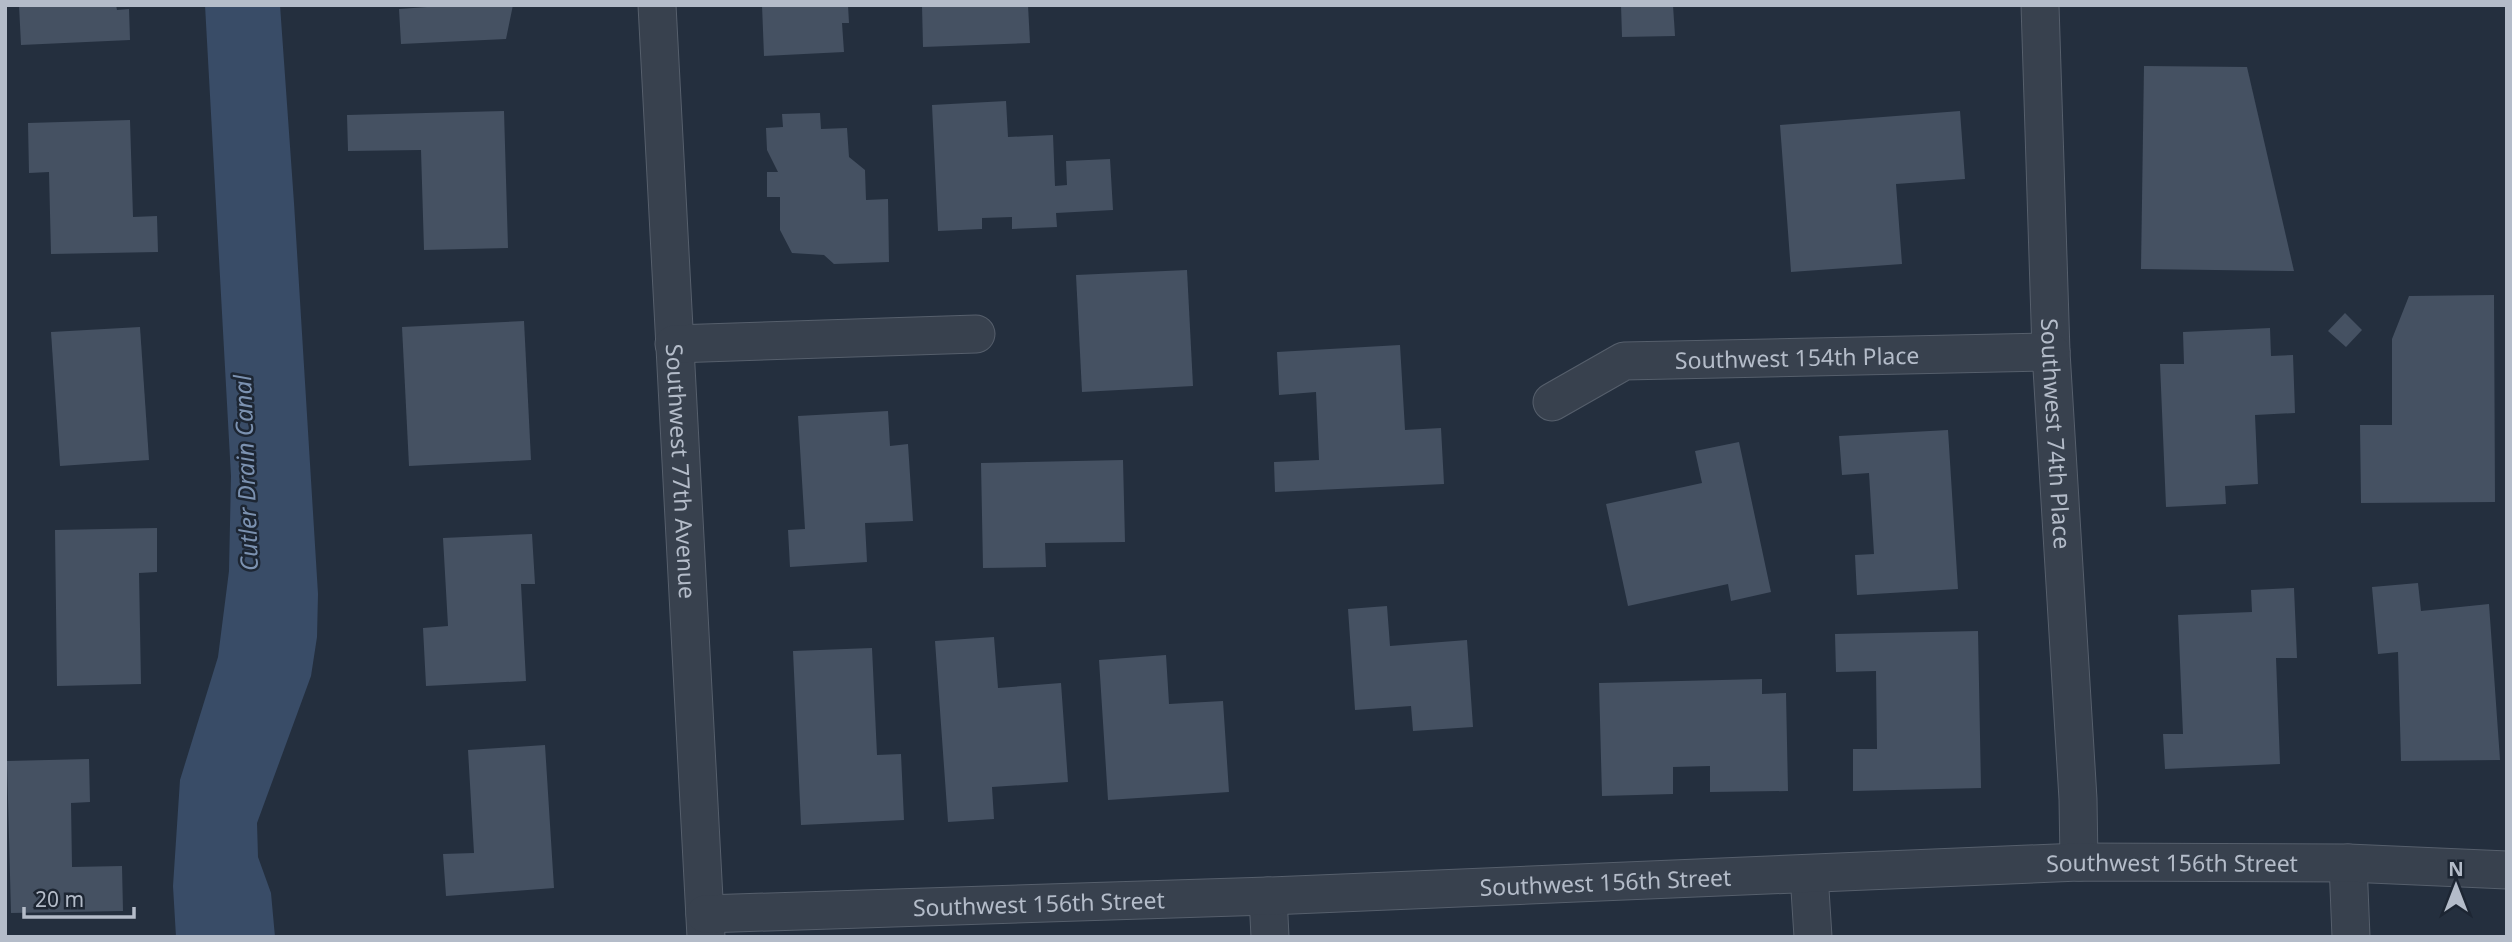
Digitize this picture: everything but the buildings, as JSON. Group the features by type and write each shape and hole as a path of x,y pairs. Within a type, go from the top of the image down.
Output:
{"street":[{"name":"Southwest 77th Avenue","path":"657,5 705,926"},
{"name":"Southwest 74th Place","path":"2040,5 2051,352 2078,799 2079,862"},
{"path":"674,344 976,334"},
{"name":"Southwest 154th Place","path":"1552,402 1625,361 2051,352"},
{"name":"Southwest 156th Street","path":"705,926 1268,896 2079,862 2348,863 2507,870"},
{"path":"2348,863 2351,937"},
{"path":"1809,874 1813,937"},
{"path":"1268,896 1270,937"}],"water":[{"name":"Cutler Drain Canal","path":"205,5 280,5 318,594 317,637 311,676 257,823 258,857 271,893 275,937 176,937 173,886 180,780 218,657 229,571 231,476"}]}
